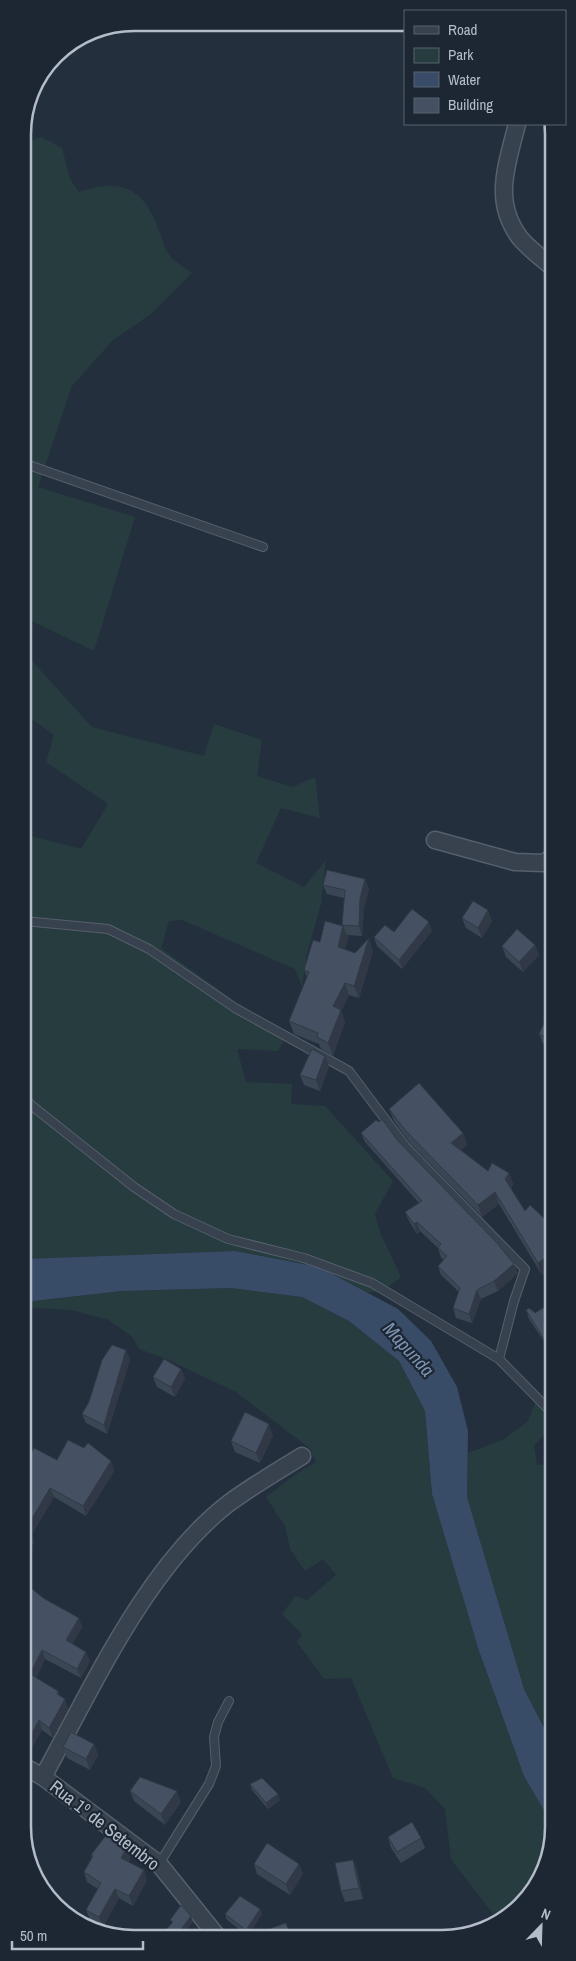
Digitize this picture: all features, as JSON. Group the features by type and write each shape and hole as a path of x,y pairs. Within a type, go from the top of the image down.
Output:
{"street":[{"path":"517,125 503,183 505,212 521,238 545,260"},
{"path":"435,840 515,862 545,862"},
{"path":"43,1778 144,1598 191,1538 228,1503 302,1456"},
{"name":"Rua 1º de Setembro","path":"31,1771 158,1864 209,1930"}],"lane":[{"path":"31,467 262,548"},
{"path":"31,922 108,929 149,949 236,1008 349,1072 406,1147 525,1269 514,1301 499,1359"},
{"path":"31,1105 134,1187 174,1214 228,1239 304,1258 372,1283 499,1359 545,1406"},
{"path":"158,1864 209,1784 216,1766 214,1737 218,1722 229,1701"}],"green space":[{"path":"42,137 62,148 70,179 79,192 106,186 128,189 137,195 152,214 170,256 192,273 152,313 112,341 72,386 38,487 135,517 94,651 31,620 32,140"},
{"path":"31,660 92,727 204,756 214,724 262,740 257,776 293,787 315,777 320,818 281,808 256,863 304,887 326,860 321,904 307,953 302,987 295,969 182,920 169,921 161,948 286,1038 278,1051 237,1049 246,1082 292,1084 291,1104 325,1106 393,1181 375,1214 380,1232 401,1277 384,1290 368,1293 319,1267 235,1251 31,1259 31,836 81,849 108,804 46,762 54,735 31,719"},
{"path":"231,1288 302,1297 349,1321 399,1361 425,1411 432,1494 479,1651 524,1776 545,1812 545,1834 537,1866 527,1884 510,1904 494,1915 451,1859 445,1809 425,1788 393,1778 351,1678 324,1679 297,1642 302,1634 282,1614 295,1596 307,1600 336,1575 323,1559 305,1571 290,1549 285,1526 266,1497 297,1473 316,1462 309,1448 236,1392 166,1359 139,1349 132,1337 109,1320 71,1310 31,1309 31,1301 122,1291"},
{"path":"537,1398 545,1406 545,1434 534,1446 537,1465 545,1464 545,1728 524,1689 467,1497 468,1453 504,1439 528,1421"}],"water":[{"name":"Mapunda","path":"235,1251 319,1267 398,1309 431,1341 457,1387 468,1431 467,1497 524,1689 545,1730 545,1812 524,1776 479,1651 432,1494 425,1411 399,1361 349,1321 302,1297 231,1288 122,1291 31,1301 31,1259"}],"building":[{"path":"327,870 365,879 360,899 359,926 342,925 345,890 323,885"},
{"path":"473,901 488,910 478,928 462,918"},
{"path":"412,909 429,922 399,960 374,937 385,925 394,932"},
{"path":"325,921 343,926 338,947 355,953 369,938 354,986 345,983 333,1006 341,1010 328,1043 317,1037 318,1033 289,1021 309,972 304,970 313,940 320,942"},
{"path":"517,929 535,945 519,962 502,946"},
{"path":"545,1021 545,1037 539,1034"},
{"path":"312,1049 325,1056 316,1080 300,1075"},
{"path":"419,1083 463,1133 451,1143 488,1171 492,1163 509,1173 505,1179 525,1211 530,1205 545,1219 545,1258 538,1263 495,1192 478,1205 406,1131 389,1109"},
{"path":"382,1119 398,1141 497,1243 514,1264 494,1281 477,1290 469,1314 453,1308 460,1288 438,1266 447,1256 438,1248 441,1244 417,1222 414,1224 405,1212 422,1201 361,1133 376,1120 379,1122"},
{"path":"529,1308 535,1313 545,1308 545,1341 526,1310"},
{"path":"112,1345 126,1350 104,1425 82,1414 89,1402 102,1360"},
{"path":"164,1359 181,1369 171,1387 153,1377"},
{"path":"245,1412 269,1424 256,1453 231,1441"},
{"path":"68,1440 84,1448 88,1443 111,1461 83,1506 50,1488 31,1520 31,1453 34,1448 57,1460"},
{"path":"31,1588 43,1598 79,1618 66,1640 86,1652 77,1669 42,1650 31,1672"},
{"path":"31,1675 58,1691 57,1694 65,1699 49,1728 39,1720 31,1735"},
{"path":"71,1732 94,1744 86,1759 63,1747"},
{"path":"140,1777 177,1791 161,1814 130,1791"},
{"path":"262,1778 278,1794 266,1803 250,1784"},
{"path":"412,1822 421,1838 397,1852 388,1837"},
{"path":"107,1834 128,1846 121,1858 144,1870 129,1896 115,1889 99,1917 86,1910 101,1883 84,1872 93,1856 91,1855"},
{"path":"267,1843 299,1864 286,1884 254,1864"},
{"path":"353,1860 359,1888 341,1891 335,1863"},
{"path":"240,1896 260,1909 246,1930 225,1914"},
{"path":"181,1905 191,1916 180,1930 166,1930 173,1922 170,1920"},
{"path":"286,1923 289,1930 266,1930"}]}
